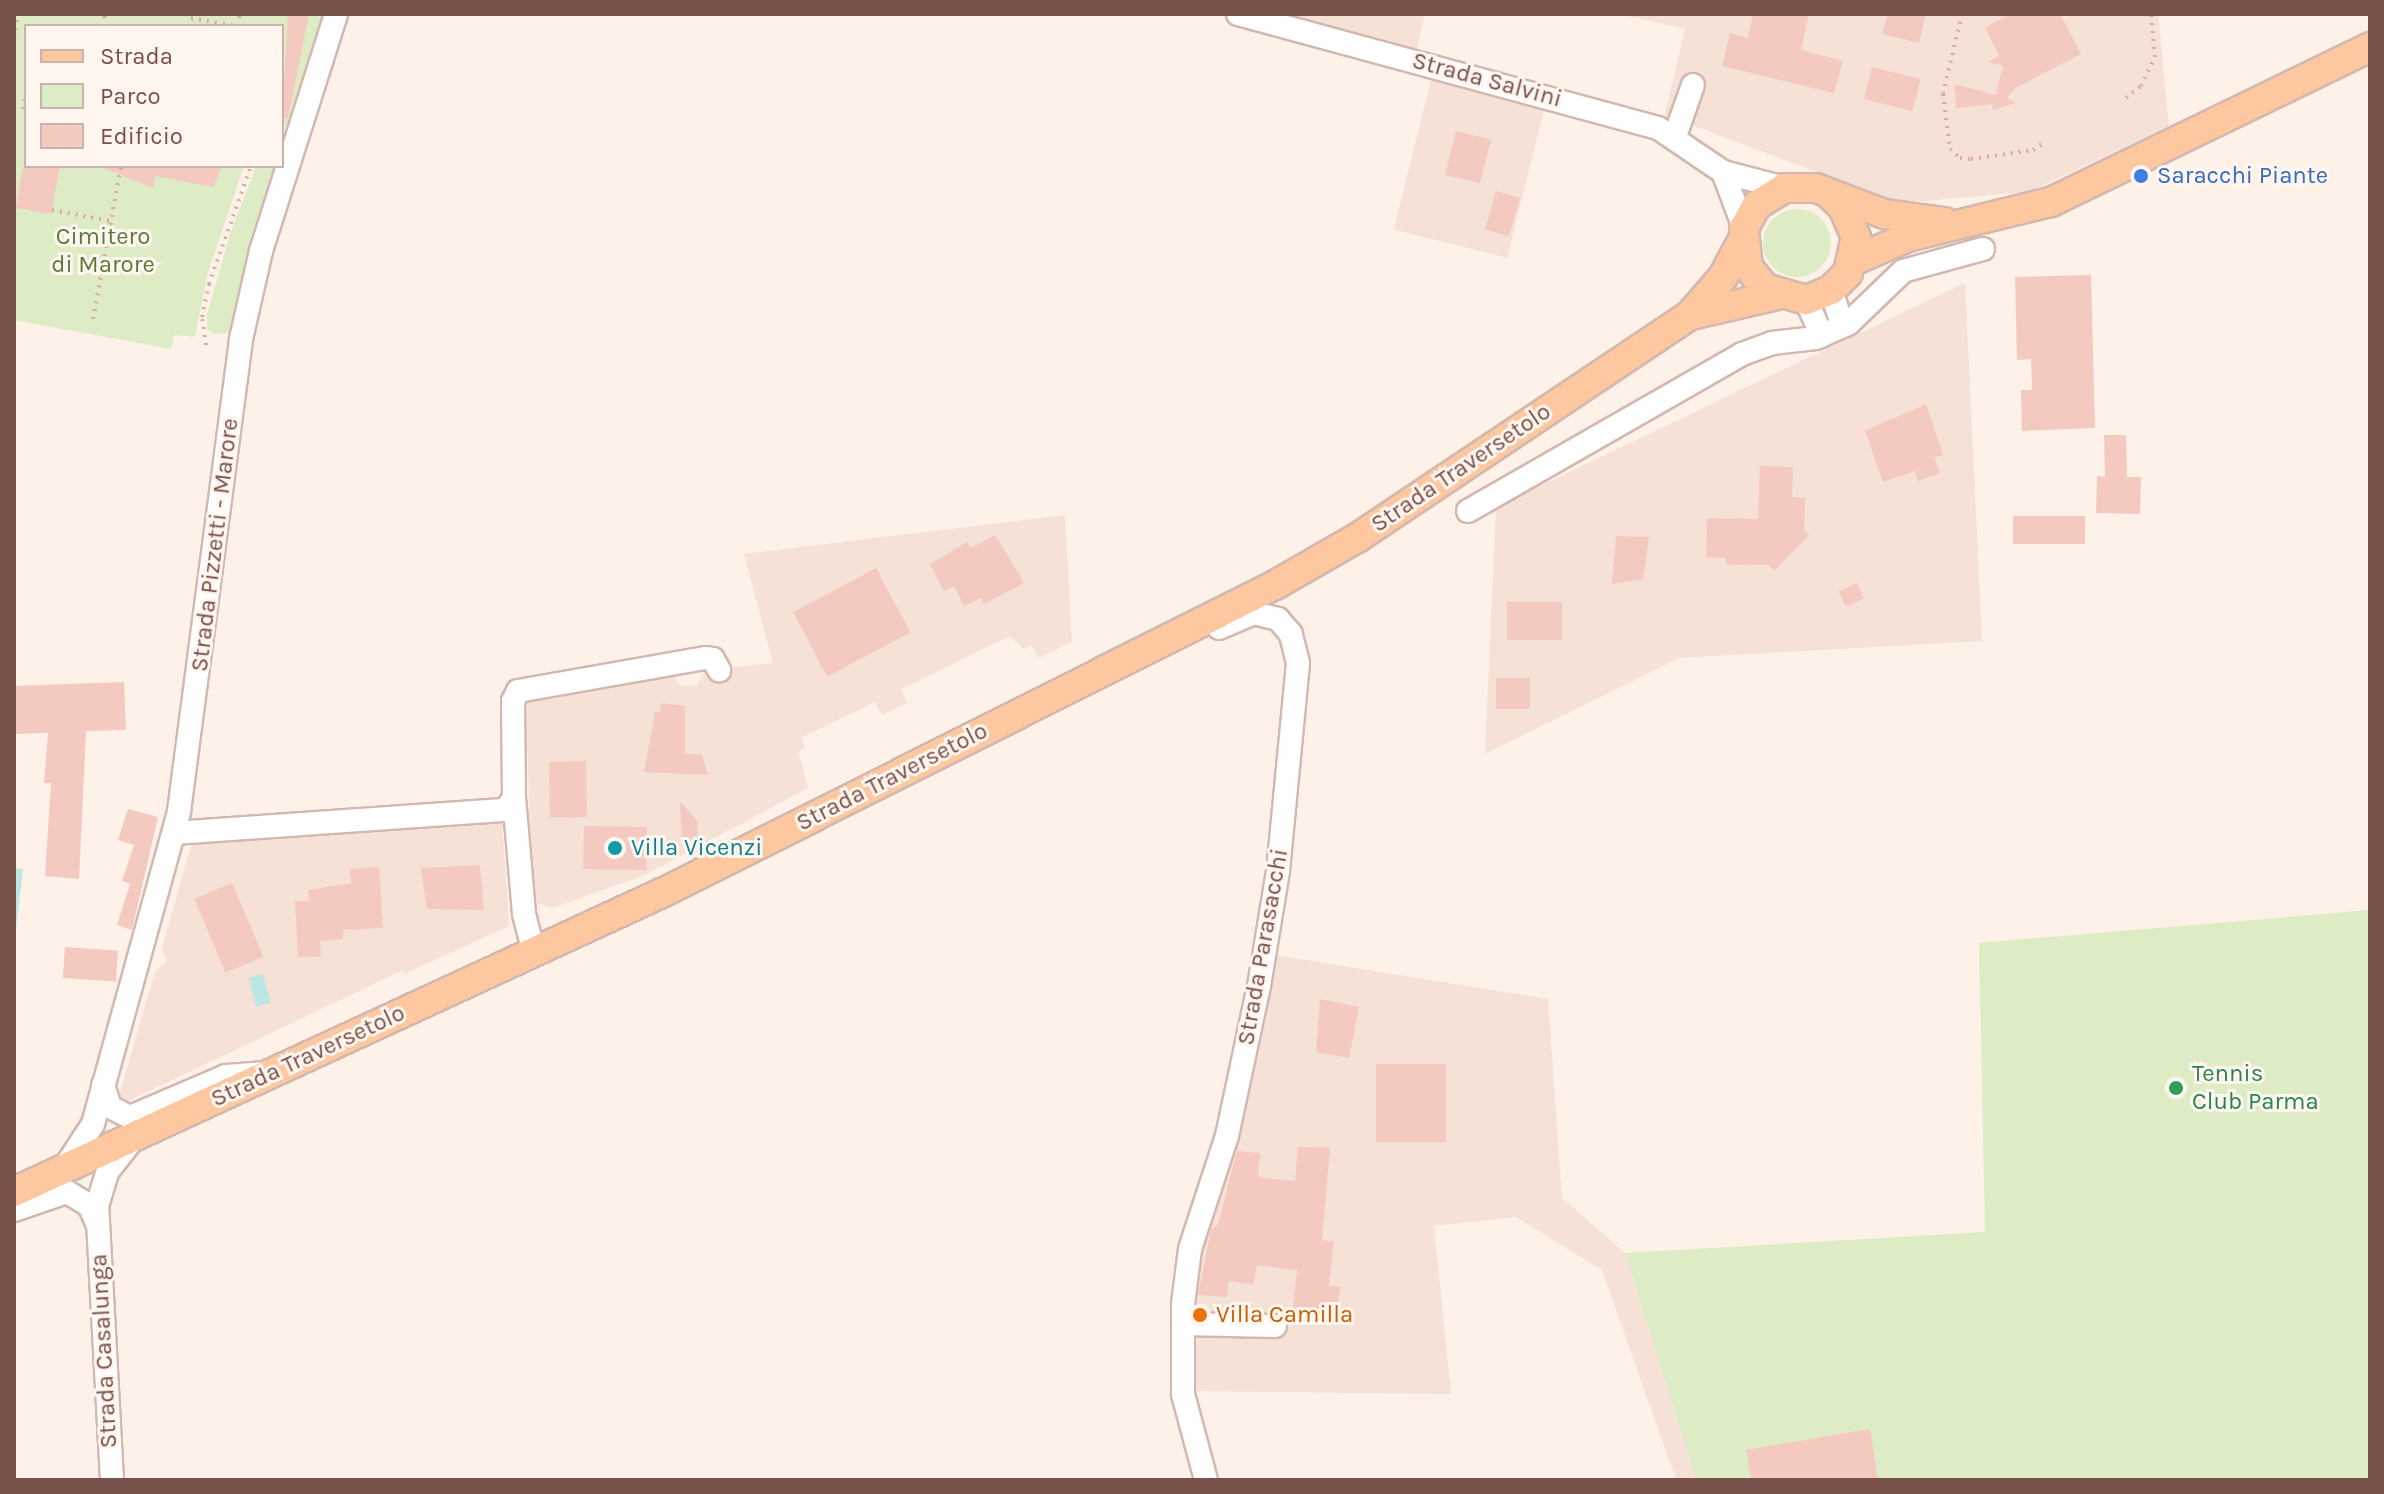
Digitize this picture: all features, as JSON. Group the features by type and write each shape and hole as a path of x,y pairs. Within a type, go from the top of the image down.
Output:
{"main road":[{"path":"1818,295 1853,261 1956,223 2051,202 2370,47"},
{"path":"1784,188 1816,188 1884,214 1956,223"},
{"name":"Strada Traversetolo","path":"14,1192 534,953 1084,680 1348,544 1690,315 1723,277 1757,205 1784,188"},
{"path":"1831,196 1851,221 1853,261"},
{"path":"1743,235 1755,278 1777,295"},
{"name":"Strada Traversetolo","path":"1690,315 1777,295 1818,295"}],"street":[{"name":"Strada Pizzetti - Marore","path":"61,1170 89,1133 174,833 194,719 241,339 261,251 336,14"},
{"name":"Strada Salvini","path":"1238,14 1615,115 1675,136 1723,172 1784,188"},
{"path":"1675,136 1693,85"},
{"path":"1723,172 1743,235"},
{"path":"1468,511 1742,354 1772,343 1822,336 1843,326 1860,316 1903,271 1983,249"},
{"path":"1818,295 1843,326"},
{"path":"1818,295 1822,336"},
{"name":"Strada Parasacchi","path":"1084,680 1144,665 1254,613 1278,619 1297,648 1293,747 1276,886 1227,1136 1190,1249 1183,1324 1183,1394 1206,1480"},
{"path":"534,953 524,914 514,797 513,701 518,691 705,658 713,659 719,670"},
{"path":"174,833 499,812 514,797"},
{"path":"103,1080 110,1107 130,1117 226,1076 276,1071"},
{"name":"Strada Casalunga","path":"112,1480 97,1223 108,1171 143,1133"},
{"name":"Strada Casalunga","path":"14,1210 67,1192 89,1205 97,1223"},
{"path":"1183,1324 1275,1326"}],"path":[{"path":"14,38 18,14"},
{"path":"1962,14 1943,94 1950,149 1960,158 1971,159 2033,150 2045,142"},
{"path":"2126,98 2141,86 2155,57 2151,14"},
{"path":"191,18 225,24"},
{"path":"93,319 121,168"},
{"path":"206,345 202,317 209,284 250,168"},
{"path":"52,210 111,221"}],"shaded area":[{"path":"1266,14 1425,14 1416,51"},
{"path":"1620,14 2158,14 2169,126 2029,192 1899,203 1665,115 1685,29"},
{"path":"1431,80 1545,108 1507,258 1394,229"},
{"path":"1965,283 1982,641 1679,658 1485,754 1496,507"},
{"path":"1065,515 1072,642 1039,658 1032,645 1024,649 1010,636 901,689 907,703 882,715 875,702 802,737 805,748 798,751 808,788 645,875 552,908 532,902 526,698 671,674 682,686 697,685 705,670 773,663 744,554"},
{"path":"502,819 509,926 404,974 403,970 126,1102 119,1096 155,971 167,962 162,948 193,839"},
{"path":"1274,955 1548,999 1562,1198 1625,1253 1696,1480 1676,1480 1602,1270 1516,1217 1434,1226 1451,1394 1192,1391 1194,1252"}],"green space":[{"name":"Cimitero di Marore","path":"14,14 331,14 290,125 284,126 284,24 24,24 24,168 243,168 208,273 195,337 174,335 171,349 14,320"},
{"path":"284,137 291,140 290,152 265,221 239,320 233,332 214,334 207,329 207,315 229,237 255,168 284,168"},
{"path":"1797,209 1821,219 1831,243 1821,267 1797,277 1773,267 1763,243 1773,219"},
{"name":"Tennis Club Parma","path":"2370,910 2370,1480 1696,1480 1625,1253 1985,1232 1979,943"}],"water":[{"path":"14,868 23,869 16,929 14,928"},
{"path":"263,974 271,1003 256,1007 249,978"}],"building":[{"path":"288,14 309,14 288,119 284,118"},
{"path":"1753,14 1809,14 1801,50 1843,61 1834,93 1722,66 1730,33 1748,38"},
{"path":"1888,14 1926,14 1919,43 1882,34"},
{"path":"2011,14 2060,14 2081,54 2015,88 2007,98 2016,103 1992,110 1993,104 1956,108 1954,84 1996,95 2003,66 1988,62 1999,56 1985,27"},
{"path":"1872,67 1921,79 1913,111 1864,99"},
{"path":"1456,131 1491,140 1480,183 1445,175"},
{"path":"23,166 60,168 51,214 16,208"},
{"path":"103,168 220,168 214,187 155,176 153,188"},
{"path":"1496,191 1520,198 1509,236 1485,229"},
{"path":"2091,275 2095,428 2022,431 2021,390 2032,390 2031,359 2017,360 2015,277"},
{"path":"1926,404 1943,455 1934,458 1940,473 1918,481 1915,471 1883,482 1865,431"},
{"path":"2104,435 2126,435 2127,477 2141,477 2140,514 2096,513 2097,476 2105,477"},
{"path":"1760,466 1793,467 1792,497 1805,498 1804,530 1809,535 1774,571 1769,565 1726,564 1726,558 1706,557 1707,518 1758,519"},
{"path":"2013,516 2085,516 2085,544 2013,544"},
{"path":"995,535 1024,583 984,604 981,598 964,606 954,586 944,591 930,564 967,542 971,548"},
{"path":"1616,536 1649,537 1643,579 1612,584"},
{"path":"876,568 910,632 827,677 793,612"},
{"path":"1857,583 1864,599 1846,607 1839,591"},
{"path":"1507,602 1562,602 1562,640 1507,640"},
{"path":"1496,678 1530,678 1530,709 1496,709"},
{"path":"124,682 126,730 86,731 79,879 45,876 51,783 44,783 48,733 14,734 14,686"},
{"path":"661,703 685,706 685,753 702,755 708,775 644,772 655,712 660,712"},
{"path":"586,761 587,817 550,818 549,762"},
{"path":"680,801 697,821 698,839 682,840"},
{"path":"128,809 158,817 132,930 117,925 130,884 122,881 134,845 118,840"},
{"name":"Villa Vicenzi","path":"584,826 647,827 646,870 583,869"},
{"path":"480,865 484,910 427,909 421,868"},
{"path":"379,867 383,928 343,930 343,939 320,941 321,956 298,957 295,901 309,901 308,890 351,883 350,869"},
{"path":"232,883 263,957 226,973 194,899"},
{"path":"65,947 118,951 116,982 63,978"},
{"path":"1320,999 1359,1007 1349,1058 1316,1052"},
{"path":"1376,1064 1446,1064 1446,1142 1376,1142"},
{"path":"1298,1147 1330,1148 1322,1240 1334,1241 1329,1286 1340,1287 1336,1321 1292,1316 1297,1270 1257,1265 1253,1285 1229,1281 1227,1297 1198,1295 1211,1230 1218,1224 1237,1151 1260,1153 1258,1175 1263,1178 1295,1181"},
{"path":"1870,1429 1878,1480 1751,1480 1746,1450"}],"place":[{"name":"Saracchi Piante","path":"2141,176"},
{"name":"Villa Vicenzi","path":"615,848"},
{"name":"Tennis Club Parma","path":"2176,1088"},
{"name":"Villa Camilla","path":"1200,1315"}]}
